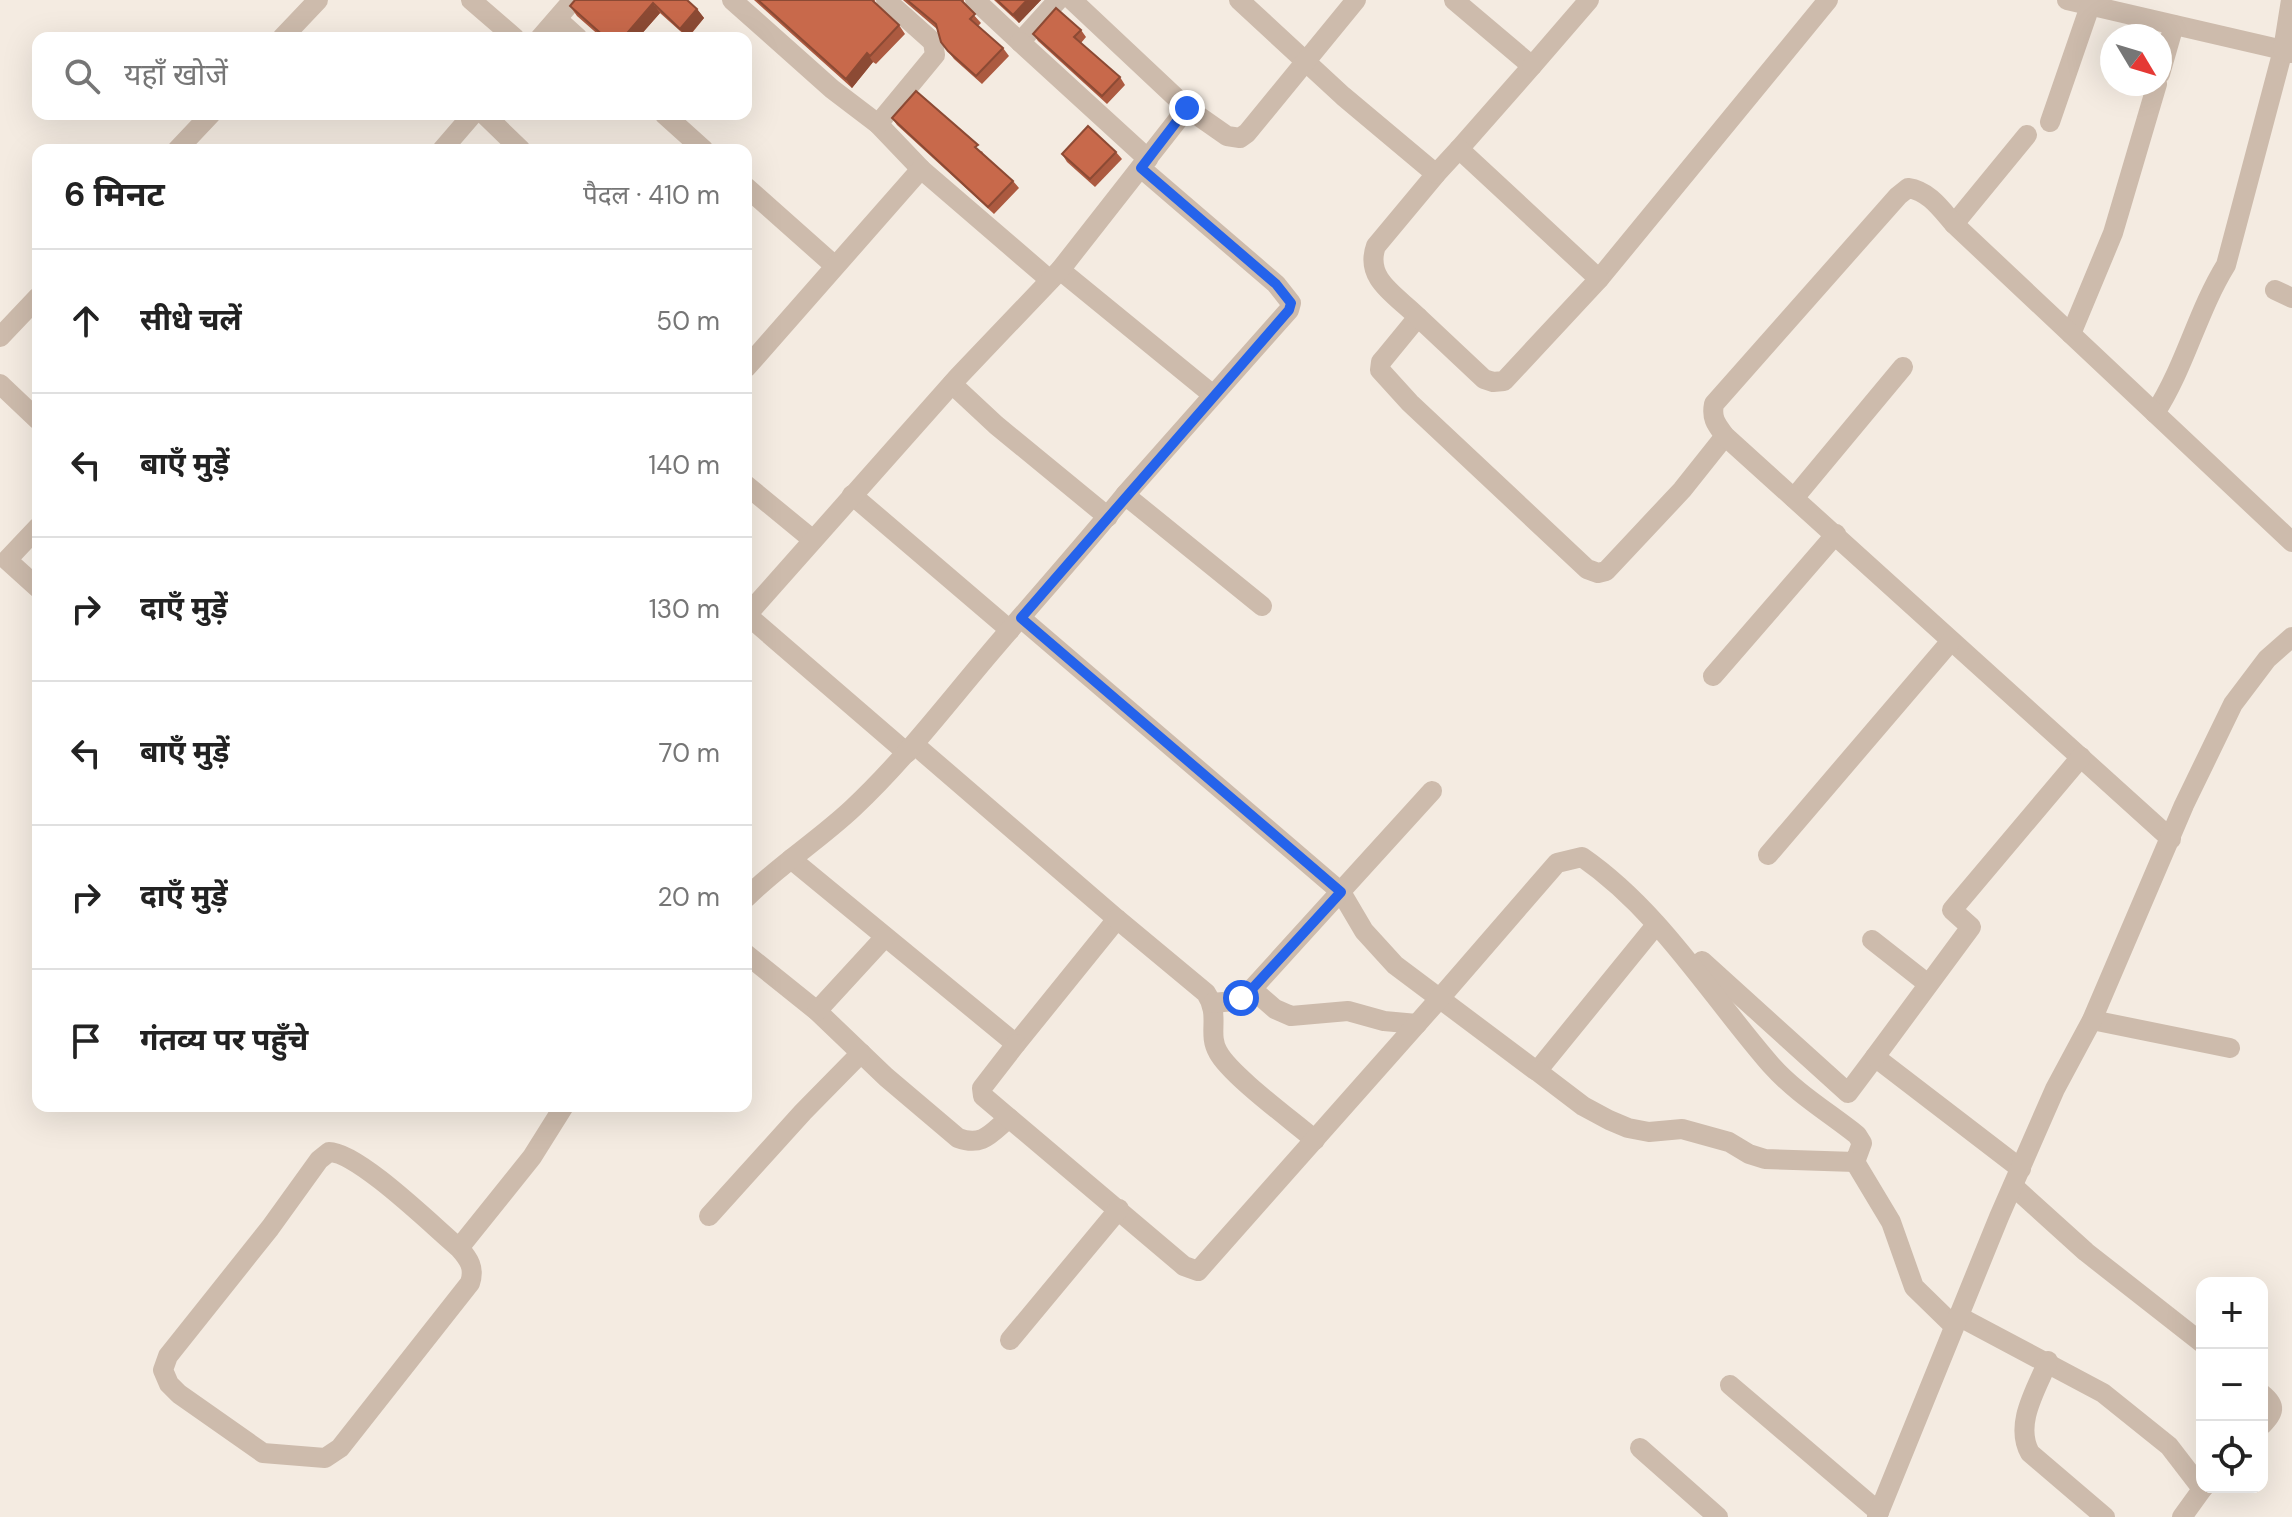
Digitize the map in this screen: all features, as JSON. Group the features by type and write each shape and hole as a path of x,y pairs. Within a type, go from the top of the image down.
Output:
{"street":[{"path":"288,32 318,0"},
{"path":"471,0 508,32"},
{"path":"545,32 573,0"},
{"path":"732,0 832,89 878,124 921,169 1213,395"},
{"path":"878,124 935,55 933,42 886,0"},
{"path":"752,892 853,809 911,749 1125,495 1289,310 1291,303 1276,284 1144,164 975,0"},
{"path":"1020,42 1058,0"},
{"path":"1072,0 1187,108 1227,136 1240,138 1356,0"},
{"path":"1239,0 1304,61 1436,174"},
{"path":"1454,0 1532,66"},
{"path":"1589,0 1436,174 1376,246 1371,260 1374,272 1418,317 1484,379 1493,382 1504,381 1599,279 1828,0"},
{"path":"2067,0 2287,52"},
{"path":"2155,413 2166,395 2211,289 2226,265 2287,52 2291,0"},
{"path":"2050,122 2090,6"},
{"path":"557,19 571,32"},
{"path":"2172,32 2174,25"},
{"path":"2071,334 2113,233 2153,96"},
{"path":"752,609 952,384 1055,275 1187,108"},
{"path":"183,144 205,120"},
{"path":"447,144 468,120"},
{"path":"490,120 515,144"},
{"path":"671,120 697,144"},
{"path":"1954,224 2027,135"},
{"path":"1459,149 1599,279"},
{"path":"752,358 921,169"},
{"path":"2171,839 1725,436 1715,424 1712,414 1714,404 1898,196 1908,188 1918,190 2292,542"},
{"path":"752,192 835,266"},
{"path":"0,337 32,303"},
{"path":"1418,317 1381,362 1380,370 1385,378 1587,569 1598,573 1606,571 1682,490 1725,436"},
{"path":"1794,498 1903,367"},
{"path":"0,384 32,414"},
{"path":"952,384 996,425 1108,517"},
{"path":"752,490 813,540"},
{"path":"852,495 1016,624 1341,892 1364,931 1395,965 1583,1106 1628,1128 1649,1132 1682,1129 1729,1142 1765,1159 1855,1162"},
{"path":"1125,495 1262,606"},
{"path":"32,534 4,564 32,584"},
{"path":"1713,676 1836,534"},
{"path":"752,621 1206,993 1213,1003 1213,1037 1217,1052 1315,1140"},
{"path":"1730,1385 1878,1515 1956,1321 2055,1089 2092,1020 2233,704 2267,659 2292,637"},
{"path":"1768,855 1951,641"},
{"path":"1683,955 1704,962 1848,1093 1971,927 1952,910 2081,757"},
{"path":"1213,1003 1234,1001 1252,989 1432,791"},
{"path":"1117,919 982,1088 983,1096 1184,1266 1198,1271 1557,863 1582,857 1600,869 1656,925 1792,1087 1857,1135 1862,1143 1855,1162"},
{"path":"791,859 1016,1044"},
{"path":"1537,1071 1656,925"},
{"path":"817,1011 885,937"},
{"path":"1872,940 1928,984"},
{"path":"752,959 817,1011 958,1138 970,1142 983,1140 1009,1118"},
{"path":"1252,989 1275,1009 1291,1016 1348,1011 1384,1021 1417,1024"},
{"path":"2092,1020 2230,1048"},
{"path":"709,1216 861,1053"},
{"path":"1875,1057 2017,1178 2086,1252 2196,1338"},
{"path":"459,1248 532,1157 560,1112"},
{"path":"329,1152 339,1152 367,1170 459,1248 471,1265 473,1274 470,1283 340,1448 325,1458 263,1453 169,1384 163,1370 168,1356 270,1228 319,1160 329,1152"},
{"path":"1855,1162 1891,1222 1914,1287 1956,1321 2048,1361 2103,1393 2169,1446 2196,1478"},
{"path":"1010,1340 1119,1209"},
{"path":"2048,1361 2027,1413 2022,1440 2030,1453 2105,1517"},
{"path":"2268,1399 2274,1408 2268,1419"},
{"path":"1640,1448 1718,1517"},
{"path":"2182,1517 2200,1493"}],"building":[{"path":"575,0 687,0 697,9 680,29 653,3 628,32 599,32 570,6"},
{"path":"758,0 872,0 899,25 870,56 867,53 846,79"},
{"path":"907,0 961,0 975,14 970,19 1003,48 976,76 941,42 936,24"},
{"path":"997,0 1027,0 1013,15"},
{"path":"1056,8 1081,30 1074,37 1120,77 1102,96 1033,34"},
{"path":"916,91 978,145 975,147 1013,181 988,207 892,118"},
{"path":"1088,126 1116,152 1090,179 1062,154"}],"route":[{"path":"1187,108 1141,168 1276,284 1289,297 1289,310 1021,618 1341,892 1241,998"}]}
